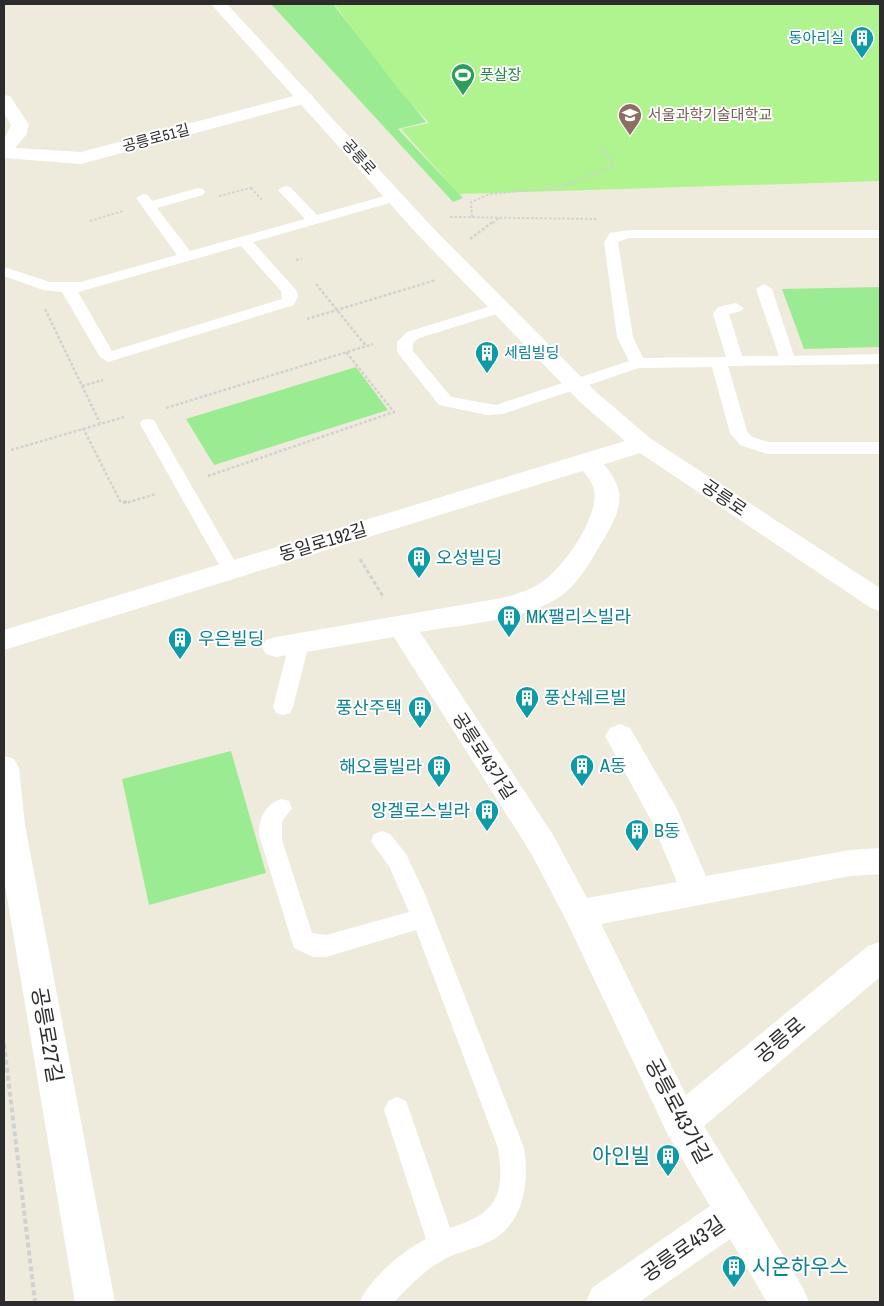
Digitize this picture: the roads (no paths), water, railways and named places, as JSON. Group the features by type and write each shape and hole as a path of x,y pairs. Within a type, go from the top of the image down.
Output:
{"street":[{"name":"공릉로","path":"219,4 395,198 575,384 643,444 880,601"},
{"name":"공릉로51길","path":"4,154 81,158 305,98"},
{"path":"4,100 20,125 20,130 4,149"},
{"name":"동일로192길","path":"4,640 643,444"},
{"path":"287,645 519,604 554,588 570,574 582,558 607,509 606,487 587,461"},
{"name":"공릉로43가길","path":"401,626 542,844 579,914 681,1122 789,1302"},
{"path":"620,736 665,816 698,892"},
{"name":"공릉로27길","path":"4,768 10,825 95,1302"},
{"path":"579,914 850,864 880,861"},
{"name":"공릉로","path":"681,1122 880,957"},
{"name":"공릉로43길","path":"606,1302 735,1212"}],"lane":[{"path":"285,190 315,221"},
{"path":"187,258 146,202 198,192"},
{"path":"4,271 36,284 68,288 97,284 395,198"},
{"path":"638,363 625,337 611,242 615,236 629,234 880,234"},
{"path":"68,288 108,357 289,302 288,290 244,241"},
{"path":"764,289 788,360"},
{"path":"501,308 414,335 405,342 405,352 445,401 478,409 497,410 638,363 880,359"},
{"path":"735,361 722,314 723,310 736,308"},
{"path":"718,361 739,433 746,441 767,448 880,448"},
{"path":"148,424 231,570"},
{"path":"284,707 287,645"},
{"path":"281,808 273,815 269,826 271,840 302,940 314,946 326,946 423,918"},
{"path":"374,1302 425,1255 442,1245 477,1233 495,1223 512,1196 515,1167 511,1148 423,918 398,860 382,842"},
{"path":"397,1110 442,1245"}],"place":[{"name":"동아리실","path":"862,59"},
{"name":"풋살장","path":"463,96"},
{"name":"서울과학기술대학교","path":"630,136"},
{"name":"세림빌딩","path":"487,374"},
{"name":"오성빌딩","path":"419,579"},
{"name":"MK팰리스빌라","path":"509,638"},
{"name":"우은빌딩","path":"180,660"},
{"name":"풍산쉐르빌","path":"527,719"},
{"name":"풍산주택","path":"420,729"},
{"name":"A동","path":"582,787"},
{"name":"해오름빌라","path":"439,788"},
{"name":"앙겔로스빌라","path":"487,832"},
{"name":"B동","path":"637,852"},
{"name":"아인빌","path":"668,1177"},
{"name":"시온하우스","path":"734,1288"}]}
